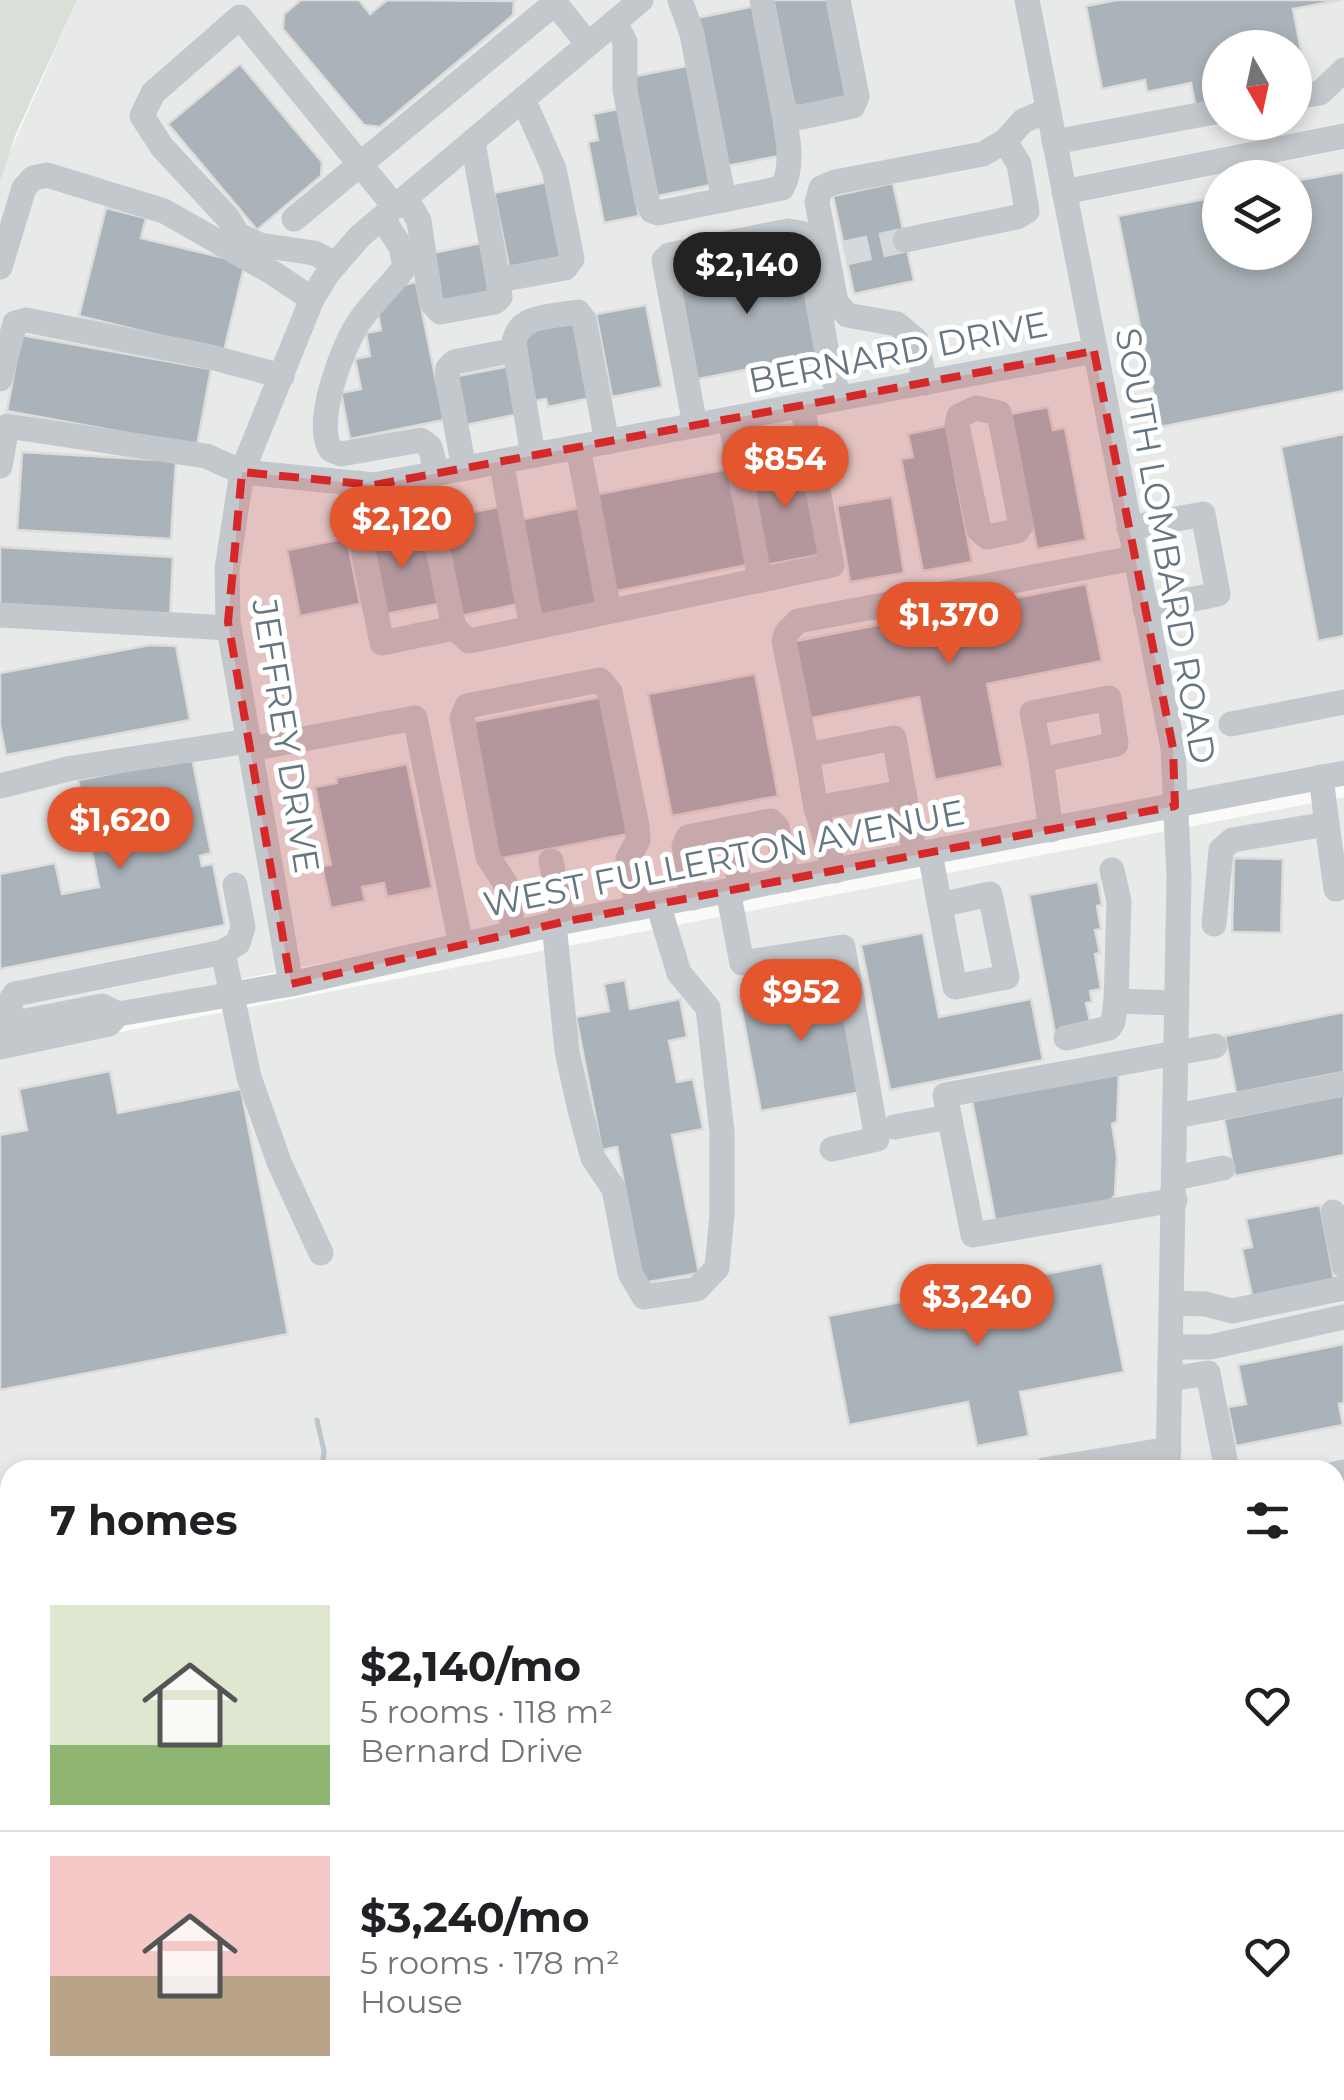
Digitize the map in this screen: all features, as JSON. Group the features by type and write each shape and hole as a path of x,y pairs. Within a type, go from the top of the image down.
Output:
{"street":[{"name":"JEFFREY DRIVE","path":"291,984 229,628 227,568 242,472 312,299 336,264 394,208 641,0"},
{"path":"680,0 692,34 724,200"},
{"path":"615,22 625,42 626,90 647,201 652,211 658,213 782,188 788,177 784,114 762,0"},
{"path":"784,114 802,117 853,106 857,96 838,0"},
{"name":"SOUTH LOMBARD ROAD","path":"1028,0 1172,748 1178,877 1168,1460"},
{"path":"294,219 554,2 588,44"},
{"path":"336,264 314,253 260,246 238,235 228,218 162,148 142,116 153,93 250,8 394,208 406,262 403,271 357,324 324,422 326,442 331,450 349,453 421,440 430,447 430,474 454,628 469,641 832,564 802,406"},
{"path":"1312,95 1320,93 1344,70"},
{"path":"498,280 565,268 572,259 554,169 523,100"},
{"path":"925,382 916,340 897,324 847,315 836,302 836,254 817,202 821,188 994,148 1023,121 1048,110"},
{"path":"1054,142 1202,115"},
{"path":"1064,192 1344,136"},
{"path":"394,208 418,221 434,308 440,312 496,302 500,297 498,280 472,142"},
{"path":"905,240 1027,211 1019,164 994,148"},
{"path":"0,267 24,188 33,178 46,175 164,211 312,299"},
{"path":"695,425 664,260 670,255 788,232 801,233 807,242 830,370 840,398"},
{"path":"534,455 515,350 516,330 523,322 578,312 584,320 607,442"},
{"path":"0,379 7,314 208,356 282,376"},
{"path":"464,468 446,378 448,368 454,362 515,350"},
{"name":"BERNARD DRIVE","path":"3,426 206,456 242,472 374,484 1094,351"},
{"path":"970,374 976,408"},
{"path":"976,408 999,413 1021,525 1017,531 986,537 979,530 958,425 959,416 976,408"},
{"path":"730,419 760,580"},
{"path":"0,466 3,426"},
{"path":"578,447 610,611"},
{"path":"502,461 532,628"},
{"path":"359,483 356,515 382,643 454,628"},
{"path":"1129,528 1203,514 1218,594 1145,609"},
{"path":"835,870 816,808 784,641 787,632 798,621 1135,558"},
{"path":"0,616 229,628"},
{"path":"514,933 505,883 488,856 462,718 467,706 600,680 610,692 637,826 638,840 628,859 679,972 708,1008 722,1132 722,1214 717,1268 697,1289 644,1297 630,1273 614,1189 593,1158 570,1066 551,860"},
{"path":"1232,724 1344,702"},
{"path":"0,786 72,768 416,718 461,945"},
{"path":"807,754 894,738 904,792 940,905"},
{"path":"1040,760 1051,830"},
{"path":"1332,775 1327,824 1336,889"},
{"name":"WEST FULLERTON AVENUE","path":"7,1024 102,1006 118,1014 291,984 558,923 1332,775"},
{"path":"816,808 904,792"},
{"path":"692,898 684,846 688,837 771,821 777,827 787,880"},
{"path":"1214,924 1221,850 1232,840 1327,824"},
{"path":"730,829 742,964 843,947 877,1139 832,1150"},
{"path":"1066,1038 1109,1028 1116,1001 1119,901 1112,870"},
{"path":"1178,877 1216,878"},
{"path":"7,1024 9,1003 15,994 223,952 238,943 242,928 236,884"},
{"path":"223,952 249,1077 268,1135 321,1253"},
{"path":"73,982 79,1010"},
{"path":"1116,1001 1177,1003"},
{"name":"WEST FULLERTON AVENUE","path":"0,1047 110,1024 118,1014"},
{"path":"1215,1046 945,1095 973,1235 1175,1189 1223,1168"},
{"path":"1176,1116 1344,1084"},
{"path":"894,1127 950,1117"},
{"path":"1333,1212 1344,1266"},
{"path":"1172,1302 1206,1304 1232,1311 1344,1288"},
{"path":"1171,1348 1210,1347 1344,1317"},
{"path":"1170,1379 1208,1374 1225,1460"}],"highlighted area":[{"path":"1094,351 1173,748 1175,806 563,922 291,984 228,622 242,472 374,485"}],"shaded area":[{"path":"0,0 77,0 15,136 0,183"},
{"path":"77,0 1344,0 1344,760 125,1002 0,1010 0,175"},
{"path":"1344,797 1344,1460 0,1460 0,1055"}],"building":[{"path":"301,0 359,0 370,14 387,0 514,1 513,15 380,127 364,125 283,29 284,14"},
{"path":"773,0 833,0 852,99 795,110"},
{"path":"1117,0 1341,0 1293,9 1297,30 1202,30 1202,112 1197,113 1191,83 1147,92 1145,80 1102,89 1086,6"},
{"path":"755,6 784,155 727,166 697,18"},
{"path":"240,64 322,162 321,176 257,230 168,124"},
{"path":"687,66 711,185 653,197 630,77"},
{"path":"618,109 639,216 604,223 588,142 598,140 593,114"},
{"path":"1344,172 1344,391 1160,427 1118,216 1202,200 1202,270 1312,270 1312,178"},
{"path":"552,181 567,256 509,267 494,193"},
{"path":"893,183 914,281 854,294 833,196"},
{"path":"106,208 146,218 141,238 245,263 224,351 79,316"},
{"path":"486,242 495,291 437,302 428,254"},
{"path":"802,254 822,355 693,380 672,280"},
{"path":"416,282 444,420 350,439 341,393 361,389 355,359 370,356 366,333 381,330 378,314 403,285"},
{"path":"646,305 662,387 612,397 596,314"},
{"path":"580,321 595,397 548,407 546,399 535,401 522,333"},
{"path":"21,335 211,369 197,446 7,411"},
{"path":"510,366 519,414 461,426 452,377"},
{"path":"1048,407 1053,430 1065,428 1086,540 1037,549 1011,414"},
{"path":"946,426 972,562 923,571 901,459 913,457 908,434"},
{"path":"1344,434 1344,636 1318,641 1281,447"},
{"path":"22,452 176,461 171,539 17,530"},
{"path":"805,456 824,554 766,565 746,468"},
{"path":"728,469 747,565 612,592 593,495"},
{"path":"892,497 904,573 850,582 837,506"},
{"path":"499,507 518,604 460,616 441,518"},
{"path":"578,508 597,606 539,617 519,520"},
{"path":"423,527 438,604 380,615 365,538"},
{"path":"347,538 360,604 300,616 287,550"},
{"path":"0,547 173,557 170,617 0,607"},
{"path":"1086,584 1102,661 987,684 1003,766 935,780 919,697 806,719 791,642"},
{"path":"150,645 176,646 190,720 6,755 0,725 0,673"},
{"path":"755,674 778,796 672,816 648,694"},
{"path":"602,697 628,834 498,859 472,722"},
{"path":"192,758 211,853 200,856 202,866 213,864 225,925 0,969 0,874 55,863 62,894 99,887 78,780"},
{"path":"407,764 432,888 387,897 384,883 362,887 365,901 331,908 322,866 331,865 315,787 337,783 336,778"},
{"path":"1234,858 1283,859 1281,933 1232,932"},
{"path":"1098,882 1101,929 1095,930 1100,953 1095,954 1101,989 1090,991 1092,1002 1086,1003 1091,1026 1055,1033 1029,895"},
{"path":"923,933 939,1017 1031,999 1043,1060 890,1090 861,945"},
{"path":"840,976 862,1092 761,1111 739,996"},
{"path":"625,980 630,1009 680,999 687,1037 669,1041 677,1082 693,1079 703,1129 672,1135 699,1273 643,1283 617,1147 602,1150 576,1017 609,1011 604,984"},
{"path":"1344,1012 1344,1072 1236,1093 1225,1036"},
{"path":"110,1071 118,1113 241,1089 288,1334 0,1390 0,1135 27,1130 19,1089"},
{"path":"1119,1072 1117,1122 1112,1124 1117,1156 1115,1195 1110,1201 996,1224 971,1095"},
{"path":"1344,1095 1344,1155 1235,1176 1224,1119"},
{"path":"1320,1205 1334,1279 1252,1296 1242,1249 1252,1247 1246,1219"},
{"path":"1102,1263 1124,1372 1020,1392 1029,1436 977,1446 968,1402 849,1425 828,1316"},
{"path":"1344,1344 1344,1403 1339,1404 1343,1425 1236,1446 1228,1407 1246,1404 1238,1365"}],"waterway":[{"path":"317,1420 323,1460"}],"tunnel":[{"path":"845,253 905,240"}]}
